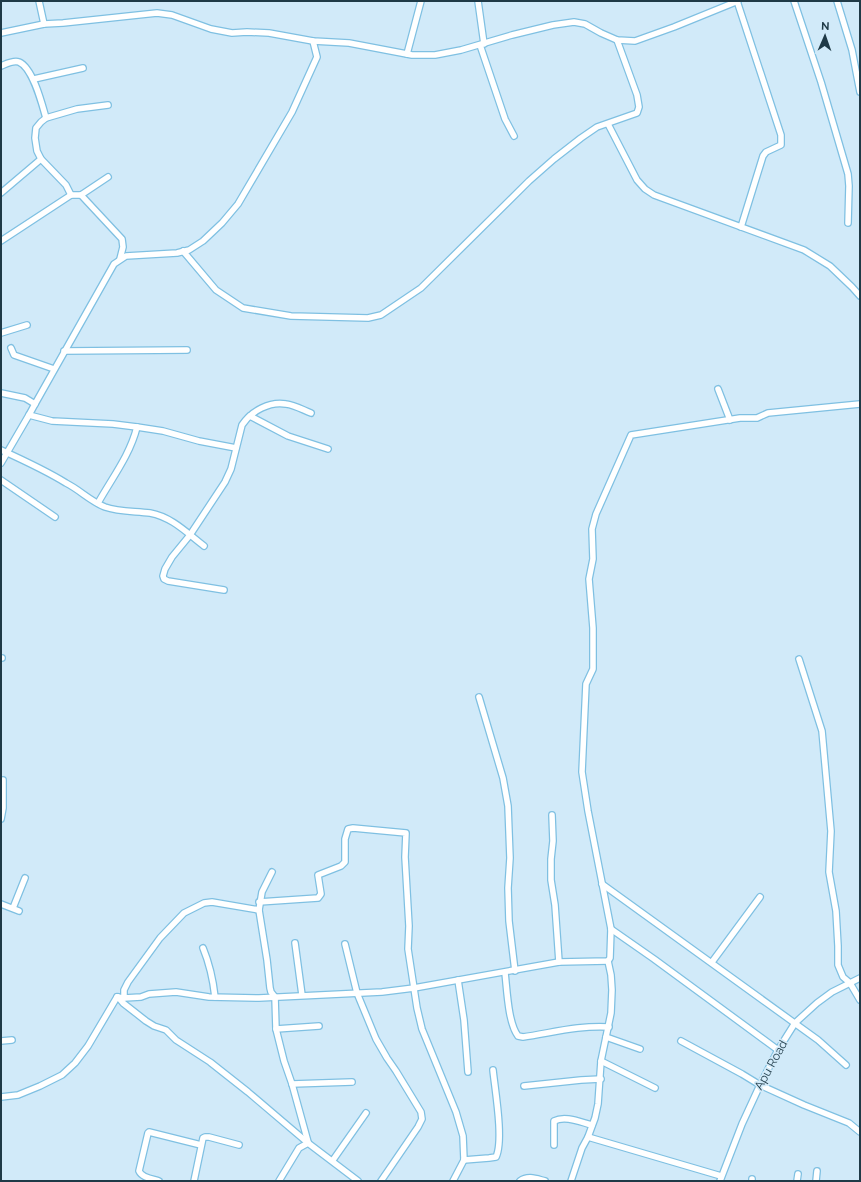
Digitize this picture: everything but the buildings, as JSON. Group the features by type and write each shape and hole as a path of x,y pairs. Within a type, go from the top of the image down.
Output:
{"street":[{"path":"39,1 44,24"},
{"path":"407,54 421,1"},
{"path":"478,1 482,44 505,119 514,136"},
{"path":"1,33 44,24 158,14 172,15 211,29 232,33 269,33 313,41 349,43 407,54 434,56 462,50 512,35 553,25 574,22 585,24 617,40 635,41 674,27 737,1 781,135 781,145 766,152 763,156 741,227"},
{"path":"794,1 821,82 848,174 848,223"},
{"path":"837,1 852,50 860,92"},
{"path":"183,251 216,290 243,308 291,316 368,318 381,315 421,288 529,181 554,159 597,127 637,113 639,107 637,95 617,40"},
{"path":"1,463 114,264 126,256 189,250 203,241 222,223 238,204 246,193 292,112 316,57 313,41"},
{"path":"1,66 8,63 19,62 24,66 34,79 46,118"},
{"path":"34,79 83,68"},
{"path":"71,195 66,185 41,159 37,151 35,138 36,128 40,122 46,118 78,109 108,105"},
{"path":"608,124 637,180 654,196 804,250 830,266 860,296"},
{"path":"1,193 41,159"},
{"path":"1,241 71,195 81,194 108,177"},
{"path":"81,194 122,239 123,246 120,259"},
{"path":"1,332 27,325"},
{"path":"11,348 14,355 54,369"},
{"path":"64,351 187,350"},
{"path":"718,389 730,420"},
{"path":"1,393 25,398 35,404"},
{"path":"224,590 164,579 163,576 165,569 172,556 190,535 226,482 231,470 242,425 246,419 258,410 267,406 285,403 311,412"},
{"path":"571,1181 582,1148 595,1118 601,1079 601,1061 611,1013 612,990 608,961 610,958 611,929 588,812 582,772 586,684 593,669 593,628 589,579 593,559 592,529 596,514 631,435 740,418 757,418 768,412 860,404"},
{"path":"29,415 52,421 137,427 163,431 199,441 236,448"},
{"path":"250,416 288,436 328,449"},
{"path":"98,503 130,450 137,427"},
{"path":"1,450 58,478 91,500 105,506 116,509 151,513 169,519 204,546"},
{"path":"1,480 55,517"},
{"path":"799,659 822,731 831,831 829,872 836,911 838,965 843,977 850,983 860,1000"},
{"path":"479,697 503,778 508,806 510,858 508,888 509,921 515,971"},
{"path":"1,819 3,808 3,780"},
{"path":"552,816 553,841 551,880 555,905 559,962"},
{"path":"259,902 318,898 321,894 318,875 341,866 345,862 345,839 348,829 353,828 406,833 404,856 409,926 408,949 414,988 422,1029 456,1112 462,1136 464,1160 453,1181"},
{"path":"272,872 262,892 258,910 267,960 270,988 275,997 276,1029 308,1142"},
{"path":"13,908 26,878"},
{"path":"602,884 818,1040 846,1065"},
{"path":"712,962 760,898"},
{"path":"124,998 124,990 128,982 160,938 184,913 204,903 212,902 258,910"},
{"path":"1,904 19,911"},
{"path":"611,929 778,1050"},
{"path":"294,943 302,995"},
{"path":"345,944 357,993 376,1039 421,1112 422,1119 418,1127 381,1181"},
{"path":"203,948 210,966 215,997"},
{"path":"117,997 124,998 176,992 215,997 275,997 401,990 505,973 559,962 608,961"},
{"path":"505,973 511,1018 515,1032 518,1036 523,1037 596,1026 609,1028"},
{"name":"Apu Road","path":"720,1178 760,1085 778,1050 795,1023 817,1003 832,992 860,978"},
{"path":"458,980 464,1020 468,1072"},
{"path":"1,1097 18,1095 62,1075 75,1063 88,1046 117,997"},
{"path":"117,997 146,1021 154,1026 166,1030 176,1040 215,1066 308,1142 333,1160 350,1178 358,1181"},
{"path":"276,1029 319,1026"},
{"path":"606,1037 640,1049"},
{"path":"1,1041 12,1040"},
{"path":"681,1041 760,1085 849,1123 860,1132"},
{"path":"601,1061 655,1088"},
{"path":"464,1160 496,1157 498,1153 499,1136 493,1070"},
{"path":"524,1086 601,1079"},
{"path":"292,1084 352,1082"},
{"path":"333,1160 366,1113"},
{"path":"554,1145 554,1121 563,1118 592,1125"},
{"path":"159,1181 140,1174 149,1132 201,1145"},
{"path":"194,1181 203,1138 205,1137 239,1145"},
{"path":"588,1137 720,1178"},
{"path":"279,1181 300,1148 308,1142"},
{"path":"816,1181 817,1171"},
{"path":"797,1181 798,1174"},
{"path":"520,1181 524,1178 545,1181"}]}
